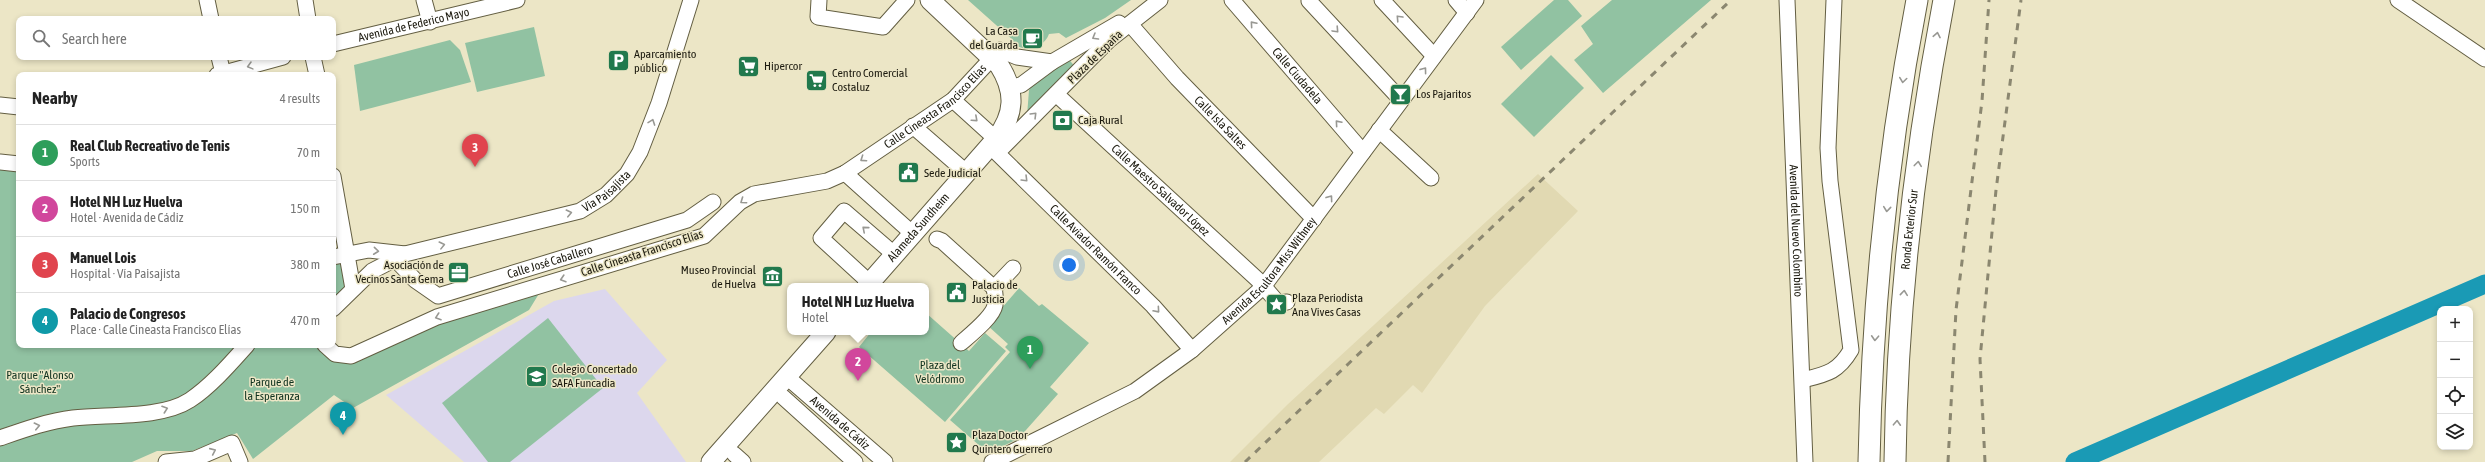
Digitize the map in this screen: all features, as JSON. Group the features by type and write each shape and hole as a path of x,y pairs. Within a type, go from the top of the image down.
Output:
{"highway":[{"path":"1869,462 1877,310 1892,161 1906,56 1917,0"},
{"name":"Ronda Exterior Sur","path":"1895,462 1903,304 1918,162 1932,61 1944,0"}],"main road":[{"path":"930,0 996,54"},
{"path":"945,0 996,54 1006,75 1015,86"},
{"name":"Alameda Sundheim","path":"875,283 997,146 1013,104 1015,86"},
{"name":"Alameda Sundheim","path":"874,283 895,255 967,173 997,146"},
{"path":"734,459 824,335"},
{"path":"711,462 837,335"}],"street":[{"path":"207,0 210,16"},
{"path":"305,0 308,16"},
{"path":"424,0 430,22"},
{"name":"Avenida de Federico Mayo","path":"336,43 517,0"},
{"name":"Vía Paisajista","path":"400,257 580,211 606,195 627,174 640,152 659,102 691,0"},
{"path":"819,0 818,17 883,27 907,0"},
{"path":"1130,24 1160,0"},
{"name":"Calle Ciudadela","path":"1232,0 1363,152"},
{"path":"1382,0 1434,56"},
{"path":"1456,0 1467,13"},
{"name":"Avenida Escultora Miss Withney","path":"992,462 1129,395 1192,350 1263,287 1476,0"},
{"name":"Avenida del Nuevo Colombino","path":"1788,0 1795,226 1805,462"},
{"path":"1802,380 1823,375 1843,365 1852,350 1828,155 1834,0"},
{"path":"2398,0 2485,59"},
{"path":"1310,1 1401,100"},
{"name":"Plaza de España","path":"1015,86 1052,62 1119,23 1130,24"},
{"name":"Plaza de España","path":"997,146 1056,94 1109,40 1130,24"},
{"name":"Calle Isla Saltes","path":"1130,24 1177,78 1314,219"},
{"path":"996,54 1052,62"},
{"name":"Calle Cineasta Francisco Elías","path":"328,348 335,354 351,356 437,317 704,236 740,202 754,194 827,181 845,173 953,100 996,54"},
{"path":"220,60 223,72"},
{"path":"230,72 272,60"},
{"path":"314,60 316,72"},
{"name":"Calle Maestro Salvador López","path":"1056,94 1263,287"},
{"name":"Calle Aviador Ramón Franco","path":"953,100 1153,306 1192,350"},
{"path":"0,105 16,107"},
{"path":"913,126 967,173"},
{"path":"1379,130 1431,178"},
{"path":"0,162 16,164"},
{"path":"845,173 913,234"},
{"path":"336,191 353,289"},
{"name":"Calle José Caballero","path":"400,257 415,280 438,296 680,222 713,202"},
{"path":"871,283 821,238 844,211 895,255"},
{"path":"336,229 342,220"},
{"path":"937,239 942,241 994,288 995,305 993,309 974,332 961,343"},
{"path":"336,256 369,250 400,257"},
{"path":"336,306 372,271 400,257"},
{"path":"994,288 1013,268"},
{"path":"1263,287 1278,303 1287,302"},
{"path":"0,438 27,429 72,418 155,412 189,401 221,373 243,348"},
{"path":"788,386 855,462"},
{"name":"Avenida de Cádiz","path":"788,386 885,462"},
{"path":"166,462 195,460 232,443 240,462"}],"shaded area":[{"path":"1538,174 1578,211 1485,306 1422,393 1413,385 1384,414 1376,408 1319,462 1230,462 1287,405"},
{"name":"Colegio Concertado SAFA Funcadia","path":"605,289 667,360 637,393 686,462 464,462 386,395 554,301"}],"green space":[{"path":"968,0 1131,0 1105,18 1066,38 1059,33 1049,34 1038,46 1033,48 1022,48 1012,43 1014,41"},
{"path":"1554,0 1568,0 1582,16 1521,70 1501,47"},
{"path":"1612,0 1711,0 1603,93 1574,60 1593,44 1581,26"},
{"path":"534,27 545,76 477,92 465,43"},
{"path":"450,40 460,50 471,82 360,111 354,65"},
{"path":"1551,55 1584,88 1534,137 1501,104"},
{"path":"1068,58 1075,67 1027,116 1029,90 1032,85"},
{"name":"Parque \"Alonso Sánchez\"","path":"0,167 16,168 16,348 237,348 186,397 153,408 0,433"},
{"path":"343,260 347,287 336,300 336,265"},
{"path":"1019,288 1039,306 1042,304 1089,343 1050,387 1058,394 1018,439 988,453 950,420 1010,352 1005,347 1008,344 987,325"},
{"name":"Parque de la Esperanza","path":"540,292 529,310 353,408 334,395 253,459 237,433 192,451 157,451 132,462 0,462 0,444 73,423 156,417 248,348 320,348 332,359"},
{"name":"Plaza del Velódromo","path":"929,316 969,351 985,333 1006,351 945,422 859,347 869,335 929,335"},
{"path":"548,318 603,388 510,462 488,462 442,403"}],"waterway":[{"path":"2075,462 2485,284"}],"railway":[{"path":"1245,462 1731,0"},
{"path":"1948,462 1956,310 1982,101 1989,0"},
{"path":"1985,462 1980,359 1996,190 2021,0"}],"place":[{"name":"La Casa del Guarda","path":"1033,38"},
{"name":"Aparcamiento público","path":"618,61"},
{"name":"Hipercor","path":"748,66"},
{"name":"Centro Comercial Costaluz","path":"817,80"},
{"name":"Los Pajaritos","path":"1400,94"},
{"name":"Caja Rural","path":"1062,120"},
{"name":"Manuel Lois","path":"475,167"},
{"name":"Sede Judicial","path":"908,173"},
{"name":"Asociación de Vecinos Santa Gema","path":"459,272"},
{"name":"Museo Provincial de Huelva","path":"772,277"},
{"name":"Palacio de Justicia","path":"956,292"},
{"name":"Plaza Periodista Ana Vives Casas","path":"1277,305"},
{"name":"Real Club Recreativo de Tenis","path":"1030,369"},
{"name":"Colegio Concertado SAFA Funcadia","path":"536,376"},
{"name":"Hotel NH Luz Huelva","path":"858,381"},
{"name":"Palacio de Congresos","path":"343,435"},
{"name":"Plaza Doctor Quintero Guerrero","path":"956,442"}]}
